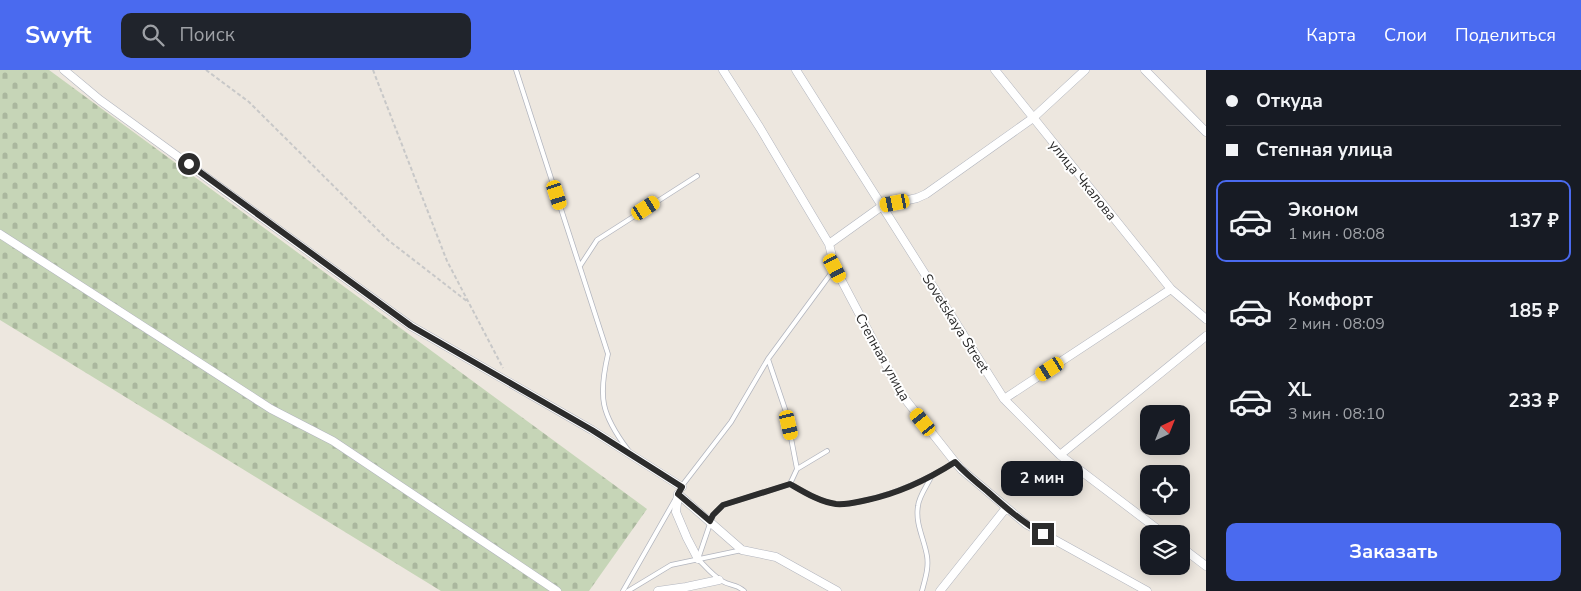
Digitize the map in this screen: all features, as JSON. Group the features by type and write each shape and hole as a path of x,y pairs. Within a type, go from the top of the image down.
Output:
{"street":[{"path":"64,70 100,100 411,326 511,383 632,456 680,490 742,550 776,557 837,591"},
{"name":"Степная улица","path":"723,70 829,244 835,268 902,395 955,462 1026,524 1147,591"},
{"name":"Sovetskaya Street","path":"796,70 1004,399 1060,455 1152,525"},
{"name":"улица Чкалова","path":"995,70 1172,289 1206,319"},
{"path":"829,244 882,206 926,194 1033,118 1085,70"},
{"path":"1145,70 1206,132"},
{"path":"0,234 271,409 333,441 557,591"},
{"path":"1004,399 1172,289"},
{"path":"1060,455 1206,336"},
{"path":"680,490 676,512 686,538 698,559"},
{"path":"940,591 1006,508"},
{"path":"1190,554 1206,566"},
{"path":"658,591 719,580"}],"lane":[{"path":"516,70 608,354 603,376 602,403 615,433 632,456"},
{"path":"580,266 597,240 696,176"},
{"path":"623,591 680,490 731,422 768,359 835,268"},
{"path":"768,359 786,412 797,470"},
{"path":"790,484 797,470 828,451"},
{"path":"698,559 710,521 723,505 790,484 823,501 849,504 892,494 931,477 955,462"},
{"path":"922,591 928,565 924,543 919,532 917,507 931,477"},
{"path":"628,591 671,565 742,550"},
{"path":"698,559 719,580 727,584 735,584 744,591"}],"path":[{"path":"206,70 249,102 388,240 468,302"},
{"path":"373,70 447,261 511,383"}],"green space":[{"path":"0,70 49,70 647,509 589,591 441,591 0,320"}],"route":[{"path":"189,164 411,326 592,430 682,487 678,494 710,521 716,511 723,505 790,484 823,501 849,504 892,494 931,477 955,462 1006,508 1026,524 1043,534"}]}
